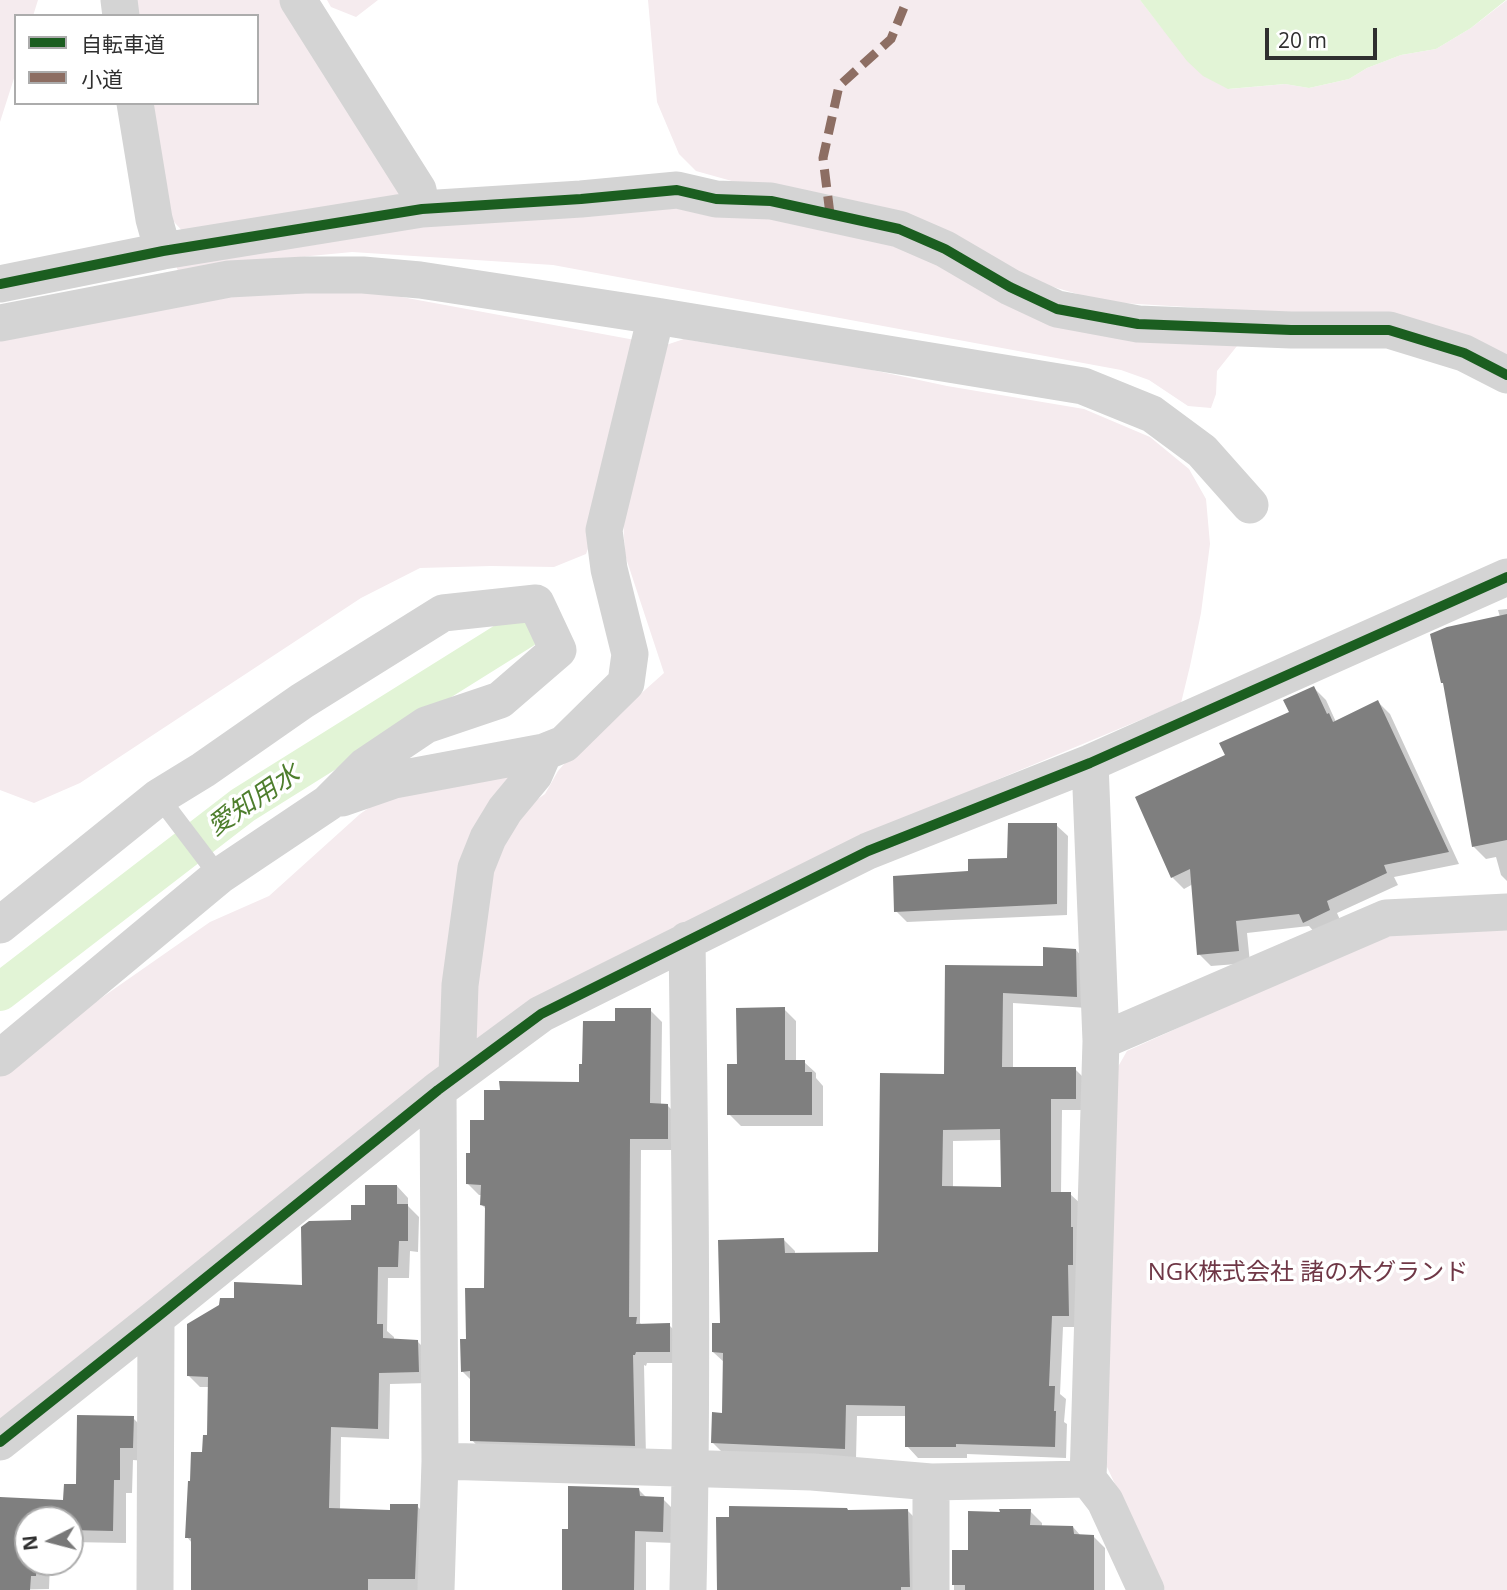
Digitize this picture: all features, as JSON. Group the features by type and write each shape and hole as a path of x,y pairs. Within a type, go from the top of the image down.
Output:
{"street":[{"path":"298,0 418,190 422,209"},
{"path":"135,105 154,219 163,251"},
{"path":"0,284 163,251 422,209 677,190 716,199 771,201 899,229 945,249 1010,287 1057,309 1138,324 1291,330 1389,330 1464,353 1507,375"},
{"path":"0,323 229,279 363,275 420,280 1083,386 1152,414 1202,451 1250,506"},
{"path":"0,1058 217,872 328,803 394,780 544,752 564,744 626,683 630,654 609,569 604,530 656,316"},
{"path":"0,1442 448,1083 541,1014 868,851 1090,763 1507,577"},
{"path":"0,925 159,797 215,762 302,701 443,613 536,603 558,650 500,700 426,725 365,766 328,803"},
{"path":"436,1590 448,1083 460,985 476,868 488,838 505,810 534,775 544,752"},
{"path":"1090,763 1101,1041 1088,1479 1105,1501 1146,1590"},
{"path":"1101,1041 1387,918 1507,912"},
{"path":"687,940 691,1318 688,1590"},
{"path":"155,1590 156,1318"},
{"path":"440,1461 811,1472 931,1482 1088,1479"},
{"path":"931,1482 931,1590"}],"lane":[{"path":"159,797 217,872"}],"green space":[{"path":"0,0 38,0 34,14 14,14 14,78 0,122"},
{"path":"130,0 285,0 404,195 186,235 165,212 147,105 259,105 259,14 133,14"},
{"path":"327,0 378,0 356,17 331,7"},
{"path":"648,0 1140,0 1162,28 1229,89 1285,84 1309,88 1349,79 1367,68 1401,55 1436,49 1471,28 1507,0 1507,362 1302,314 1105,302 1019,277 782,195 696,171 679,154 657,102"},
{"path":"658,201 777,213 1236,342 1237,346 1217,371 1216,394 1211,408 1188,406 1149,380 1121,370 553,265 352,252 258,261 179,273 173,259 183,252"},
{"path":"369,291 635,340 595,530 586,554 554,567 420,568 361,598 80,783 34,803 0,790 0,337 237,294"},
{"path":"684,339 807,356 947,386 1084,409 1150,437 1189,469 1206,499 1210,544 1201,613 1181,703 994,781 467,1050 483,884 515,815 545,794 558,771 571,756 664,673 625,555 623,518 666,345"},
{"path":"524,768 502,800 449,1063 0,1422 0,1074 54,1031 210,922 269,896 360,814 382,799"},
{"name":"NGK株式会社 諸の木グランド","path":"1507,925 1507,1590 1165,1590 1107,1467 1111,1079 1127,1051 1401,927"}],"shaded area":[{"path":"1140,0 1506,0 1471,28 1436,49 1401,55 1367,68 1349,79 1309,88 1285,84 1228,89 1203,76 1187,61"}],"building":[{"path":"1507,614 1507,840 1472,847 1443,683 1430,634 1447,627"},
{"path":"1314,686 1333,722 1378,700 1449,852 1384,865 1387,873 1327,901 1330,910 1303,923 1299,914 1236,921 1239,951 1197,955 1190,869 1171,878 1135,797 1225,755 1219,743 1289,712 1283,700"},
{"path":"1008,823 1057,823 1057,904 894,912 893,876 968,871 968,859 1007,858"},
{"path":"1043,947 1076,949 1077,997 1003,993 1002,1067 1076,1067 1076,1099 1051,1099 1051,1192 1071,1192 1073,1227 1073,1265 1068,1265 1069,1316 1052,1316 1049,1386 1055,1386 1055,1447 956,1444 956,1447 905,1447 905,1406 846,1405 845,1449 711,1443 712,1412 722,1413 723,1353 712,1352 712,1323 720,1323 718,1240 784,1238 785,1253 878,1252 880,1073 944,1074 945,965 1043,966","holes":["1000,1129 1001,1187 942,1186 943,1130"]},
{"path":"785,1007 785,1060 805,1060 805,1072 812,1072 812,1115 727,1115 727,1064 737,1064 736,1008"},
{"path":"615,1008 651,1008 650,1103 668,1104 668,1139 630,1139 629,1317 637,1317 636,1324 670,1323 670,1352 636,1352 633,1355 635,1446 470,1441 470,1371 461,1372 460,1339 466,1339 465,1288 484,1288 485,1206 480,1205 481,1185 466,1184 470,1120 484,1120 484,1090 500,1090 499,1081 579,1082 583,1021 615,1021"},
{"path":"365,1185 397,1185 397,1204 408,1204 408,1241 399,1241 398,1267 378,1267 377,1324 383,1324 383,1338 418,1340 419,1372 379,1373 378,1429 331,1427 329,1508 390,1510 390,1504 418,1504 415,1579 368,1579 368,1590 191,1590 191,1538 185,1538 188,1481 191,1452 202,1452 203,1435 207,1435 208,1377 187,1376 187,1324 219,1305 220,1298 234,1298 234,1282 302,1285 301,1227 309,1221 351,1220 351,1205 365,1205"},
{"path":"77,1415 134,1416 133,1448 120,1448 120,1480 114,1480 113,1531 84,1530 84,1506 14,1506 14,1576 31,1576 30,1590 0,1590 0,1497 63,1500 64,1484 76,1484"},
{"path":"568,1486 639,1488 640,1496 664,1497 663,1532 635,1531 634,1590 562,1590 562,1529 568,1529"},
{"path":"729,1506 908,1509 910,1587 901,1587 901,1590 717,1590 716,1517 729,1517"},
{"path":"999,1509 1031,1509 1030,1525 1073,1526 1074,1534 1094,1535 1094,1590 965,1590 965,1585 952,1585 952,1550 968,1550 968,1511 1000,1512"}],"waterway":[{"name":"愛知用水","path":"0,992 243,805 523,630"}],"marked path":[{"path":"830,214 823,158 839,86 891,39 907,0"}],"cycle path":[{"path":"0,284 163,251 422,209 677,190 716,199 771,201 899,229 945,249 1010,287 1057,309 1138,324 1291,330 1389,330 1464,353 1507,375"},
{"path":"0,1442 438,1090 541,1014 868,851 1090,763 1507,577"}]}
